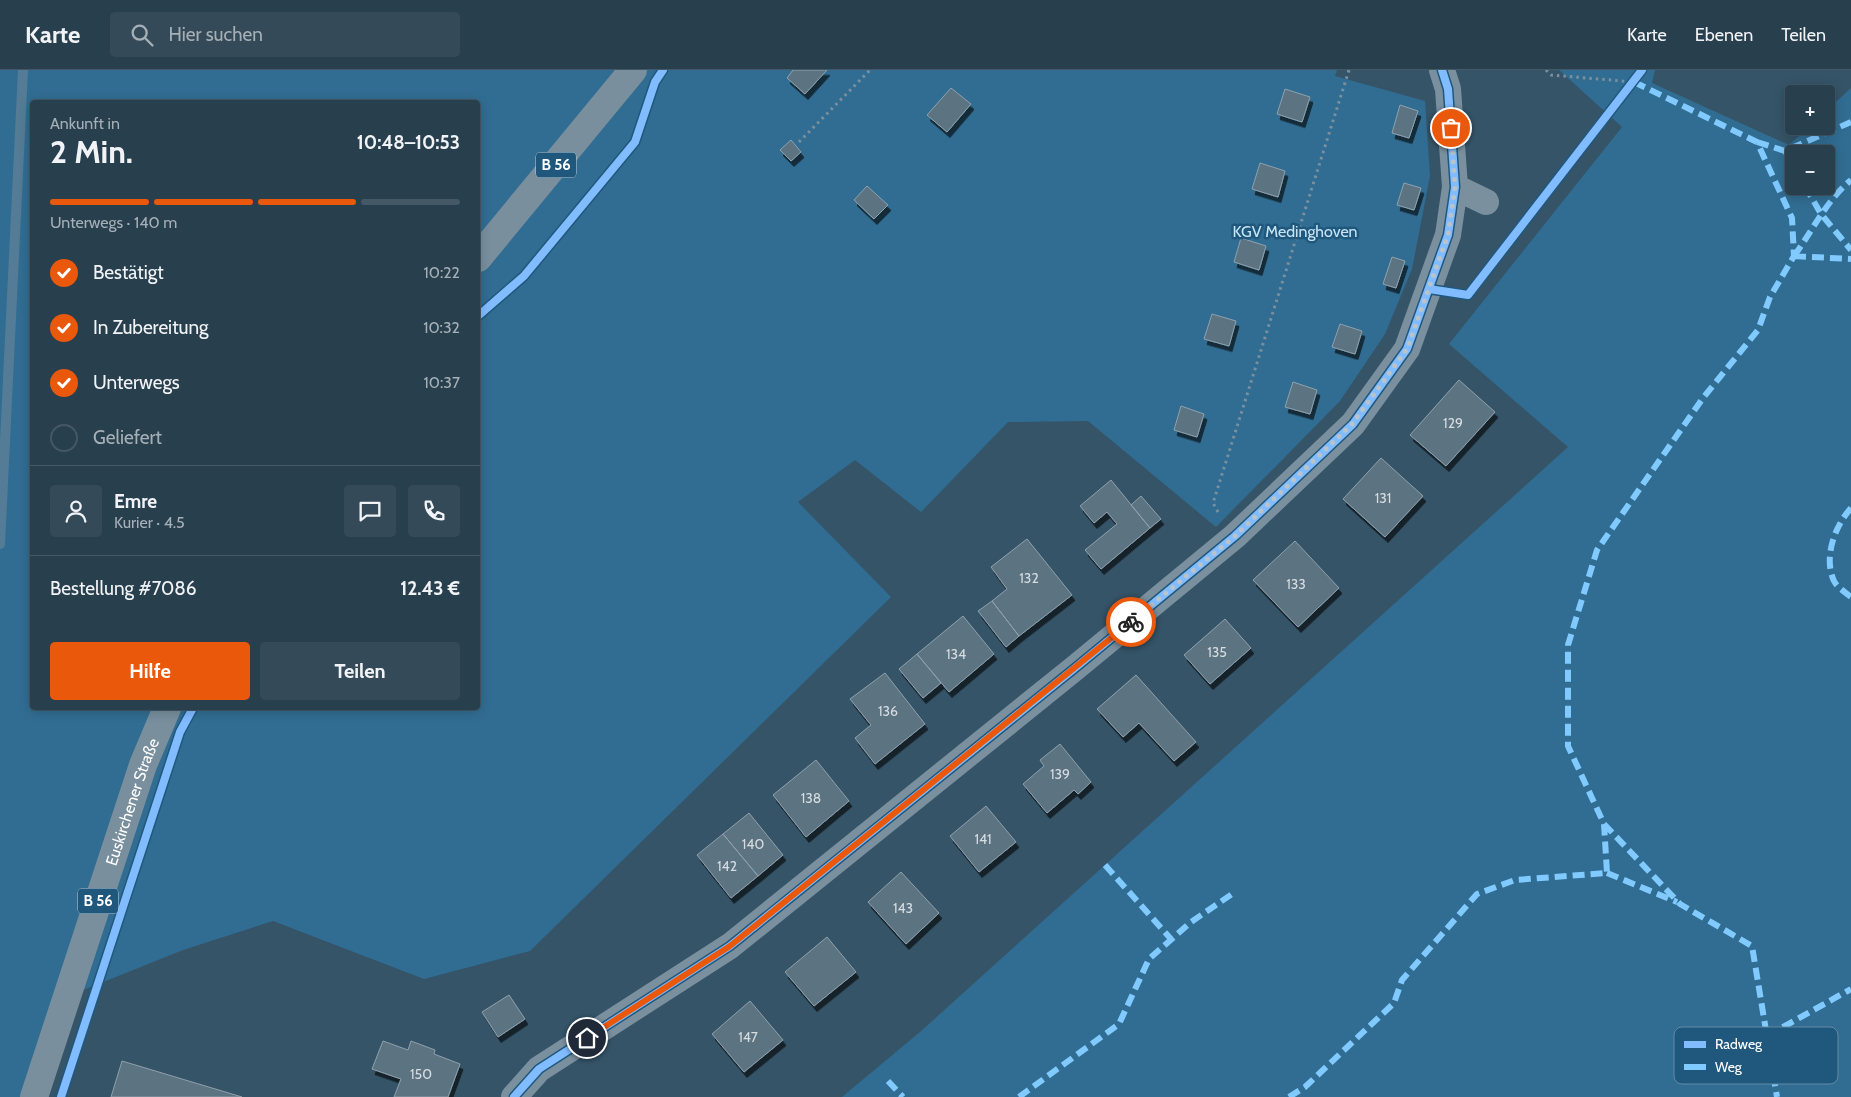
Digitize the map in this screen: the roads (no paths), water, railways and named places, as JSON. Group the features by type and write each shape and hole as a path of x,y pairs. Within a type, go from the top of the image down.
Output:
{"main road":[{"name":"B 56","path":"480,256 633,70"},
{"name":"Euskirchener Straße","path":"34,1097 143,765 166,710"}],"street":[{"path":"514,1097 539,1069 730,946 1076,668 1235,536 1352,424 1407,349 1448,235 1455,187 1448,89 1442,70"},
{"path":"1455,187 1486,202"}],"waterway":[{"path":"0,544 23,70"}],"park label":[{"name":"KGV Medinghoven","path":"1295,231"}]}
